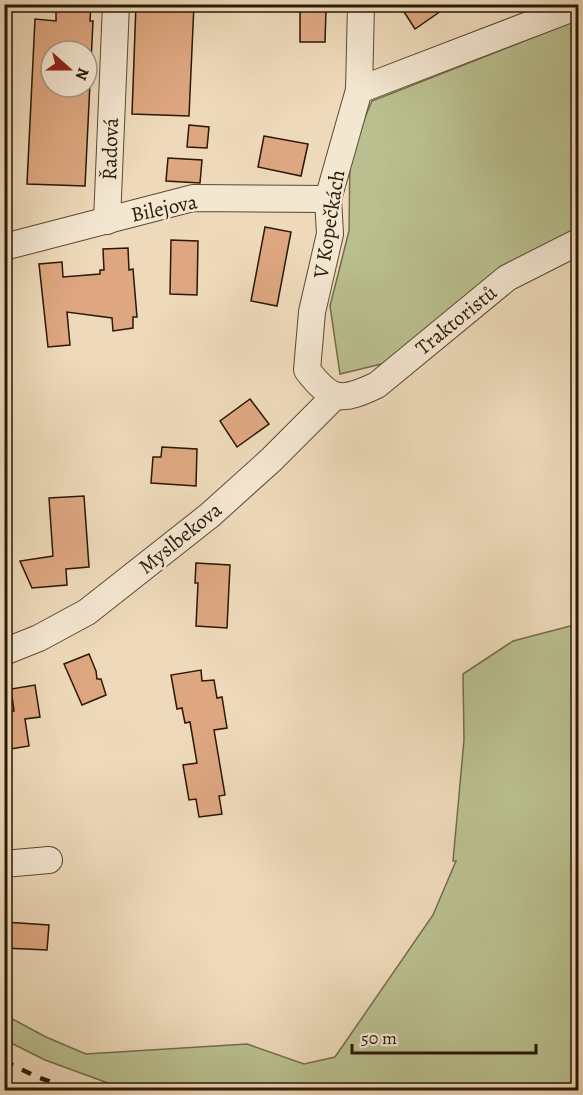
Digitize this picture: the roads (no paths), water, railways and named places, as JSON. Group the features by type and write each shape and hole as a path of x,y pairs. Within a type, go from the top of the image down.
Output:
{"street":[{"name":"Řadová","path":"107,221 116,4"},
{"name":"V Kopečkách","path":"335,396 322,389 307,370 312,312 330,234 328,199 359,90 362,4"},
{"path":"359,90 579,6"},
{"name":"Bilejova","path":"4,247 193,198 328,199"},
{"name":"Traktoristů","path":"335,396 351,397 377,385 507,278 579,242"},
{"name":"Myslbekova","path":"4,652 39,638 87,612 210,515 271,460 335,396"},
{"path":"4,864 49,860"}],"railway":[{"path":"4,1061 37,1077 74,1090"}]}
